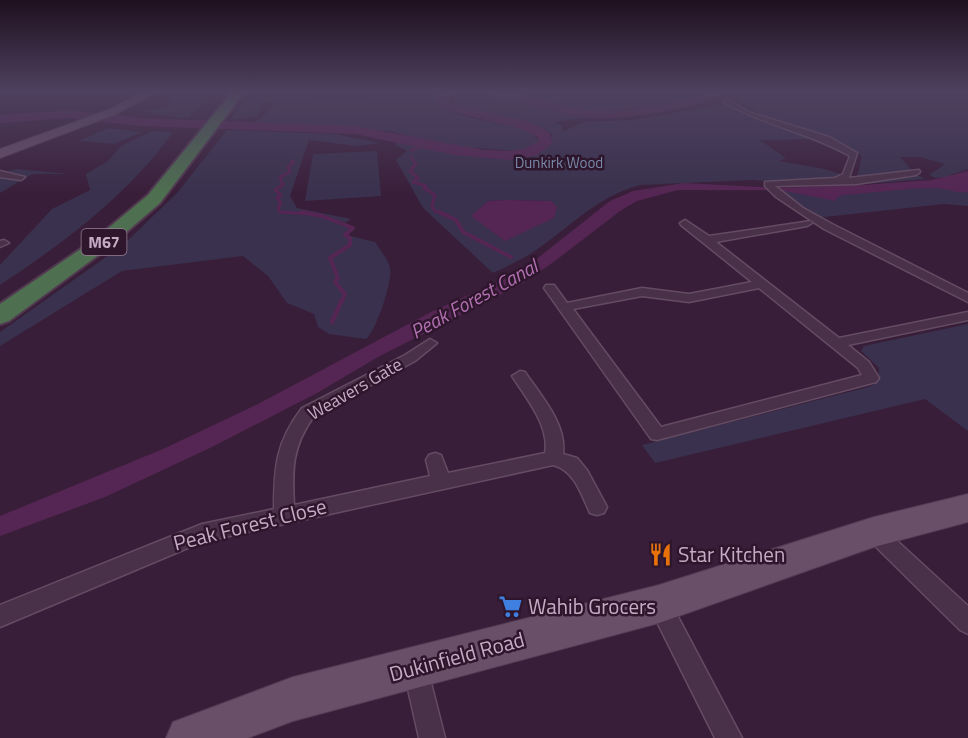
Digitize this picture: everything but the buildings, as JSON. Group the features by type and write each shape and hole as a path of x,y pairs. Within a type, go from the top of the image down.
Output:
{"highway":[{"name":"M67","path":"0,316 74,264 133,218 160,192 197,125"},
{"name":"M67","path":"0,298 94,233 184,152 207,125"}],"main road":[{"path":"0,154 75,125"},
{"name":"Dukinfield Road","path":"197,736 293,699 659,604 874,532 968,507"}],"street":[{"path":"784,125 826,139 854,155 847,176 838,181"},
{"path":"916,172 856,181 771,183 772,189 801,211 968,298"},
{"path":"0,174 21,177"},
{"path":"550,288 657,434 871,378 864,365 685,223"},
{"path":"707,240 807,223"},
{"path":"565,307 642,292 689,298 760,284"},
{"path":"837,343 968,316"},
{"name":"Weavers Gate","path":"284,514 284,452 296,427 308,412 416,362 430,343"},
{"path":"520,376 552,428 556,441 553,458 571,463 581,475 597,507"},
{"name":"Peak Forest Close","path":"0,616 202,533 553,458"},
{"path":"435,460 441,482"},
{"path":"874,532 968,622"},
{"path":"659,604 729,738"},
{"path":"415,667 432,738"}],"green space":[{"path":"307,125 507,125 533,135 539,143 530,149 517,151 445,146 390,131"},
{"name":"Dunkirk Wood","path":"535,125 562,125 562,132 576,125 778,125 822,139 760,140 786,158 779,161 824,169 847,176 839,180 856,181 862,156 831,139 790,125 968,125 968,169 936,178 929,175 945,164 920,157 900,157 915,174 925,179 844,186 838,181 771,183 751,180 640,185 594,206 541,247 493,273 423,208 396,160 407,151 394,144 414,142 458,152 503,155 531,152 546,144 553,135","holes":["488,201 551,201 472,216"]},
{"path":"108,128 142,132 114,144 78,141"},
{"path":"227,130 334,134 380,143 357,146 309,140 290,196 297,208 351,219 345,223 353,228 346,235 375,242 388,261 390,274 386,294 379,317 366,339 329,334 318,327 314,314 287,303 268,276 243,256 122,271 0,346 0,332 123,245 177,193"},
{"path":"152,131 173,132 136,177 94,216 48,252 0,285 0,265 52,209 90,190 86,174 108,161 121,146"},
{"path":"377,151 381,196 305,201 313,154"},
{"path":"17,169 70,174 32,174 0,193 0,173"},
{"path":"968,178 968,206 944,204 815,218 771,189 805,191"},
{"path":"968,324 968,431 925,399 655,463 642,445 872,386 878,379 879,368 861,351 864,346"}],"water":[{"name":"Peak Forest Canal","path":"968,171 968,192 940,188 913,189 842,195 836,198 836,201 780,190 678,190 637,201 620,211 523,283 378,357 317,393 212,447 105,497 0,536 0,516 163,449 258,404 433,311 500,281 534,261 610,201 633,191 684,183 778,188 863,185 932,180"},
{"path":"488,201 551,201 557,207 554,218 505,241 471,216"}],"waterway":[{"path":"232,125 355,130 455,150 510,155 531,152 546,143 544,135 525,125"},
{"path":"411,151 422,145"},
{"path":"411,157 416,164 410,171 418,178 413,182 426,186 424,188 435,195 432,206 435,211 441,213"},
{"path":"292,161 294,162 288,167 290,172 280,177 283,185 275,190 281,195 277,198 281,203 278,208 280,212 310,214"},
{"path":"302,212 322,216 353,228 345,235 350,238 350,245 330,258 338,278 335,282 345,294 342,301"},
{"name":"Peak Forest Canal","path":"441,213 456,220 463,232 511,257"},
{"path":"332,322 342,300"}],"place":[{"name":"Star Kitchen","path":"660,555"},
{"name":"Wahib Grocers","path":"510,607"}]}
